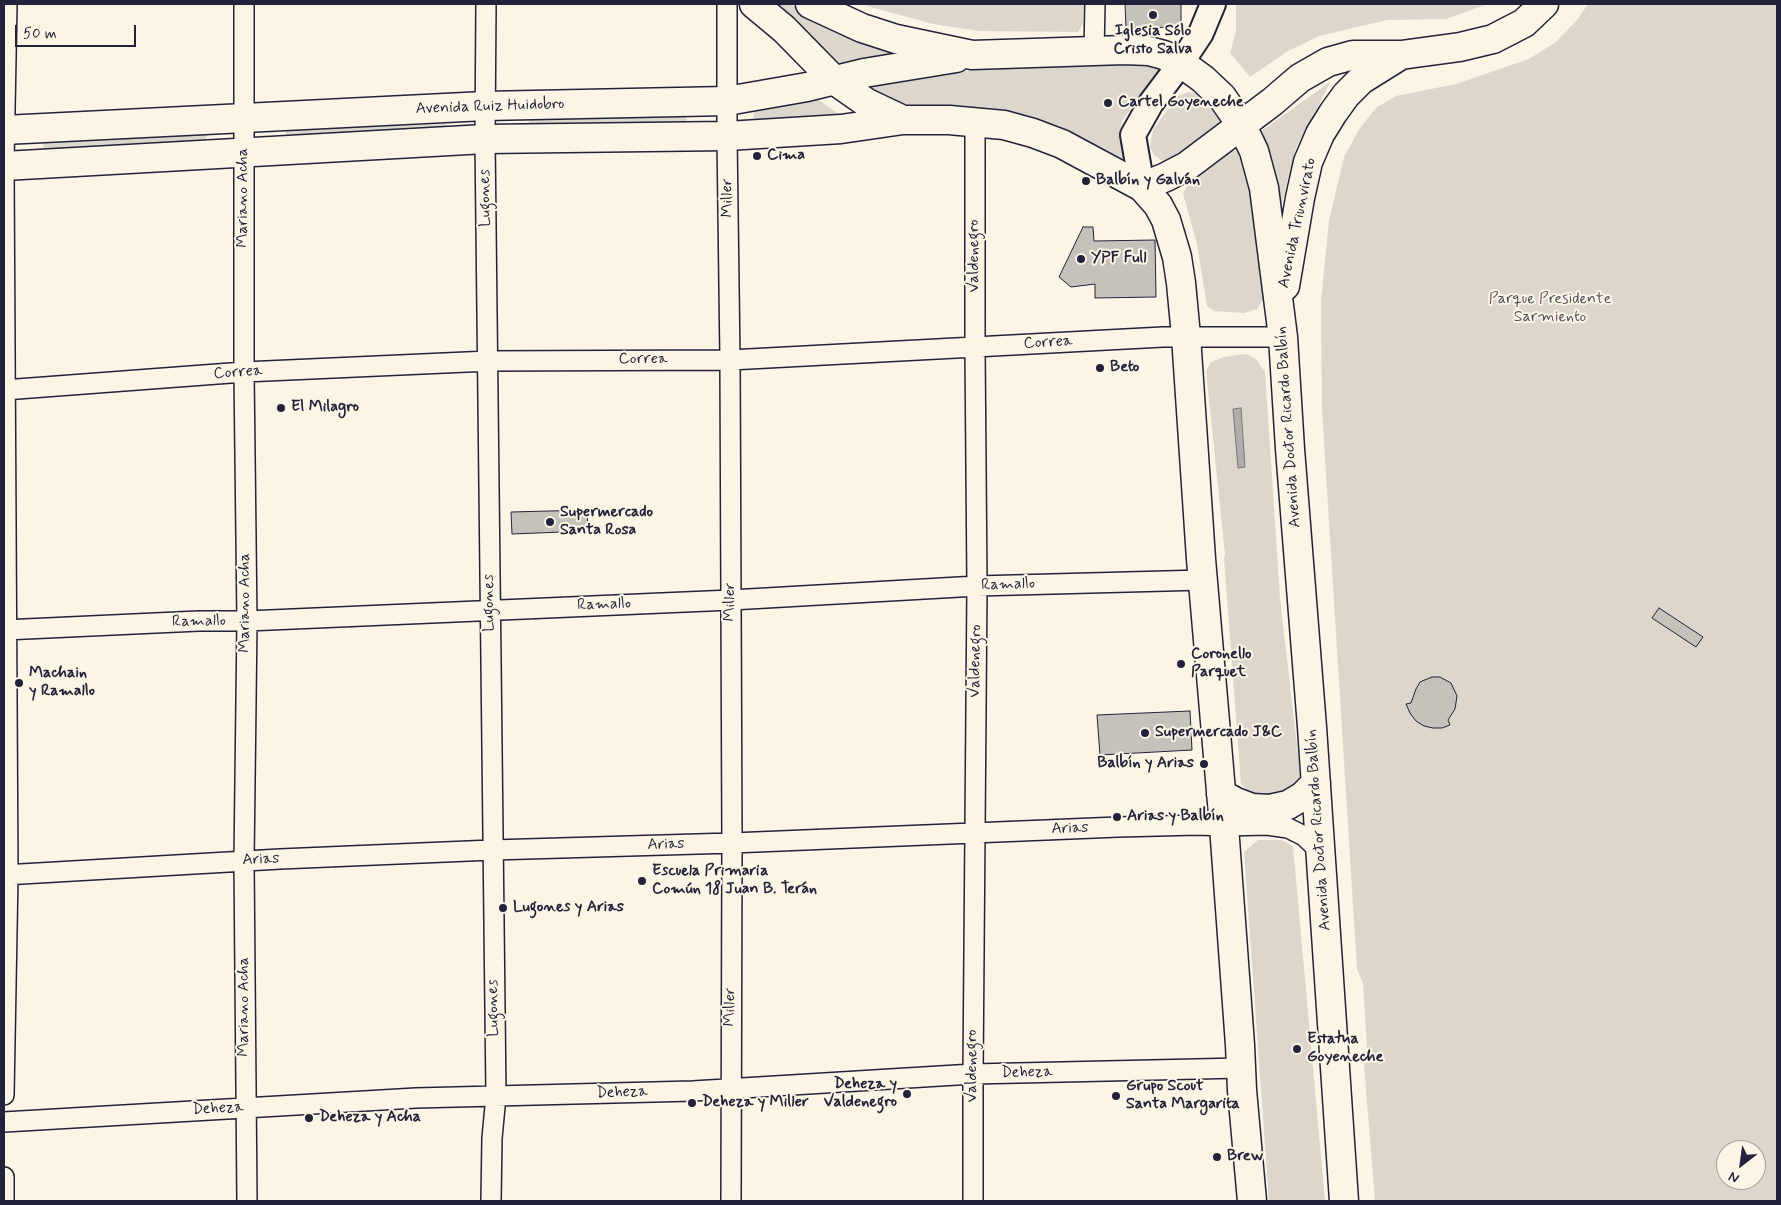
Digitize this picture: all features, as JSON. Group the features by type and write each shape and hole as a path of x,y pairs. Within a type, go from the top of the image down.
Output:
{"main road":[{"path":"754,4 784,29 834,80 867,103 903,120"},
{"name":"Avenida Doctor Ricardo Balbín","path":"810,4 862,28 896,39 972,55 1094,50 1149,51 1164,55 1203,79 1222,97 1242,126 1260,169 1283,337 1316,783 1344,1201"},
{"name":"Avenida Triunvirato","path":"1142,186 1166,177 1187,166 1242,126 1300,78 1328,62 1353,54 1401,55 1460,48 1493,39 1524,23 1544,4"},
{"name":"Avenida Ruiz Huidobro","path":"4,130 485,106 727,101 972,55"},
{"name":"Avenida Triunvirato","path":"1280,309 1308,162 1320,134 1346,95 1361,80 1401,55"},
{"name":"Avenida Ruiz Huidobro","path":"4,166 485,139 727,136 841,129 903,120 975,122"},
{"path":"975,122 1004,125 1033,132 1070,148 1142,186 1158,205 1170,232 1181,283 1186,336 1203,580 1224,826 1252,1201"},
{"path":"1221,794 1252,808 1270,809 1288,805 1303,796 1316,783"}],"street":[{"path":"4,1095 6,875 4,130 7,4"},
{"name":"Mariano Acha","path":"244,4 244,372 247,621 244,861 247,1201"},
{"name":"Lugones","path":"486,4 485,139 496,1096 492,1138 491,1201"},
{"name":"Miller","path":"728,4 727,136 732,843 730,1201"},
{"path":"1094,50 1095,4"},
{"path":"1142,186 1133,135 1151,103 1181,64 1201,33 1213,4"},
{"name":"Valdenegro","path":"973,1201 972,1074 977,586 975,122"},
{"name":"Correa","path":"4,390 244,372 489,361 730,360 1186,336 1283,337"},
{"name":"Ramallo","path":"5,630 731,600 977,586 1203,580"},
{"name":"Arias","path":"6,875 244,861 492,850 732,843 1118,826 1197,825 1288,828 1304,836 1320,851"},
{"name":"Deheza","path":"4,1122 406,1098 730,1089 972,1074 1241,1068"},
{"path":"4,1177 4,1201"}],"green space":[{"path":"773,4 789,4 887,48 890,55 838,68"},
{"path":"860,4 1084,4 1083,24 1078,32 980,31 933,24"},
{"path":"1236,4 1488,4 1446,19 1387,20 1319,36 1288,51 1250,77 1230,53 1236,31"},
{"name":"Parque Presidente Sarmiento","path":"1588,4 1777,4 1777,1201 1375,1201 1364,1064 1368,1062 1363,983 1357,969 1322,410 1321,301 1329,221 1344,157 1360,128 1377,107 1396,96 1456,84 1529,59 1556,42 1577,20"},
{"path":"1152,63 1159,69 1157,77 1138,98 1122,121 1119,140 1128,152 1128,158 1122,158 1063,130 930,107 892,103 875,95 868,86 1008,65"},
{"path":"1331,81 1296,148 1281,206 1262,141 1263,130"},
{"path":"1189,92 1198,94 1222,118 1220,127 1173,161 1162,161 1154,155 1150,147 1153,129 1179,95"},
{"path":"817,99 843,117 753,126 754,112"},
{"path":"686,114 687,125 528,131 529,120"},
{"path":"447,124 448,134 286,142 286,130"},
{"path":"206,133 206,144 44,152 43,141"},
{"path":"1239,150 1253,178 1265,296 1257,309 1244,313 1214,311 1207,306 1197,244 1183,194 1187,186 1231,151"},
{"path":"1246,354 1256,359 1265,372 1280,598 1301,781 1290,795 1254,796 1241,784 1225,554 1206,371 1211,362 1224,357"},
{"path":"1258,840 1282,840 1293,846 1325,1201 1269,1201 1244,852"}],"shaded area":[{"path":"1241,408 1245,467 1238,468 1233,409"}],"building":[{"name":"Iglesia Sólo Cristo Salva","path":"1125,4 1181,4 1181,27 1126,28"},
{"path":"1083,227 1093,227 1094,241 1155,240 1156,297 1095,298 1095,284 1071,287 1059,277"},
{"name":"Supermercado Santa Rosa","path":"587,510 588,531 512,534 511,512"},
{"path":"1659,608 1703,637 1696,647 1652,618"},
{"path":"1432,677 1440,677 1451,683 1457,696 1455,709 1448,720 1450,725 1442,728 1424,726 1416,721 1406,704 1411,703 1420,682"},
{"name":"Supermercado J&C","path":"1190,711 1192,750 1100,755 1097,715"}],"place":[{"name":"Iglesia Sólo Cristo Salva","path":"1153,15"},
{"name":"Cartel Goyeneche","path":"1108,103"},
{"name":"Cima","path":"757,156"},
{"name":"Balbín y Galván","path":"1086,181"},
{"name":"YPF Full","path":"1081,259"},
{"name":"Beto","path":"1100,368"},
{"name":"El Milagro","path":"281,408"},
{"name":"Supermercado Santa Rosa","path":"550,522"},
{"name":"Coronello Parquet","path":"1181,664"},
{"name":"Machain y Ramallo","path":"19,683"},
{"name":"Supermercado J&C","path":"1145,733"},
{"name":"Balbín y Arias","path":"1204,764"},
{"name":"Arias y Balbín","path":"1117,817"},
{"name":"Escuela Primaria Común 18 Juan B. Terán","path":"642,881"},
{"name":"Lugones y Arias","path":"503,908"},
{"name":"Estatua Goyeneche","path":"1297,1049"},
{"name":"Deheza y Valdenegro","path":"907,1094"},
{"name":"Grupo Scout Santa Margarita","path":"1116,1096"},
{"name":"Deheza y Miller","path":"692,1103"},
{"name":"Deheza y Acha","path":"309,1118"},
{"name":"Brew","path":"1217,1157"}]}
